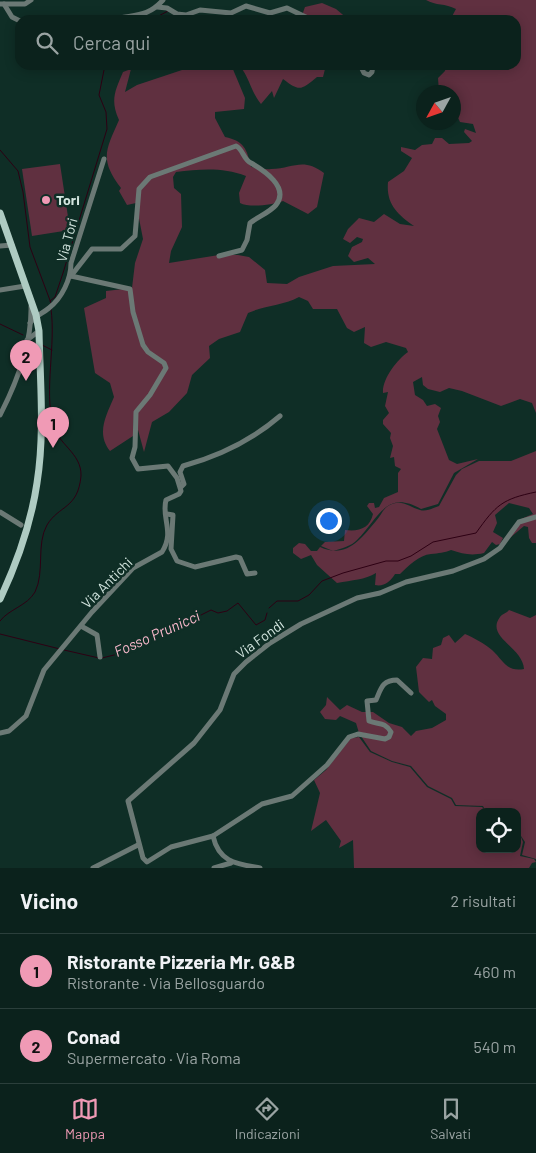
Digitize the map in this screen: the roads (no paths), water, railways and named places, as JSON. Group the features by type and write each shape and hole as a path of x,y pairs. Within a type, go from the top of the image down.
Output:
{"main road":[{"path":"0,213 36,315 39,342 41,434 37,484 27,529 0,599"}],"street":[{"path":"15,18 2,4 25,4 31,0"},
{"path":"157,8 163,0"},
{"path":"137,15 157,8 166,8 176,14 186,15 200,10 227,14 246,6 270,13 287,8 302,15"},
{"path":"362,70 369,75 372,70"},
{"path":"181,487 168,466 138,469 132,458 135,447 136,412 150,395 166,368 164,363 148,352 143,345 131,304 130,289 71,276 92,249 121,249 135,236 139,189 150,176 236,146 241,149 245,159 261,168 271,177 278,187 280,199 275,206 250,223 247,240 242,250 219,256"},
{"name":"Via Tori","path":"36,315 47,310 54,303 71,276 71,263 104,159"},
{"path":"0,246 12,245"},
{"path":"0,290 26,286"},
{"path":"0,414 14,385 29,336 31,301"},
{"path":"30,323 36,315"},
{"path":"29,336 38,329"},
{"path":"29,336 39,342"},
{"path":"181,487 184,484 180,472 183,466 232,449 262,431 280,416"},
{"name":"Via Antichi","path":"0,733 9,731 26,716 39,680 60,649 133,568 162,552 169,530 166,500 179,494 181,487"},
{"path":"0,512 21,525"},
{"path":"167,514 173,515 171,549 177,561 195,567 236,557 240,558 247,574 255,573"},
{"name":"Via Fondi","path":"138,845 128,801 194,743 220,710 234,674 246,662 301,624 357,598 380,593 406,582 454,571 484,559 500,548 519,522 536,517"},
{"path":"81,626 97,635 100,656"},
{"path":"93,868 138,845 143,858 147,862 171,847 213,836 262,804 292,796 327,765 349,737 358,734 385,739 389,737 391,732 387,726 381,722 369,721 367,717 367,701 376,700 380,687 390,680 397,680 411,693"},
{"path":"213,836 217,846 231,863"},
{"path":"214,868 231,863 260,868"}],"waterway":[{"path":"160,15 168,11"},
{"path":"50,301 55,297 63,273 107,129 106,112 99,95 104,70"},
{"path":"0,150 18,171 23,192 30,247 51,303"},
{"path":"0,621 8,613 32,597 35,592 40,576 42,541 47,525 72,501 79,487 81,476 78,461 59,437 53,424 50,397 51,309"},
{"path":"0,324 23,335"},
{"path":"42,345 52,350"},
{"name":"Fosso Prunicci","path":"269,608 277,601 298,601 309,595 322,581 343,573 386,561 398,561 411,556 433,542 476,533 489,516 501,505 515,497 536,492"},
{"name":"Fosso Prunicci","path":"102,658 118,654 185,619 197,617 211,610 218,613 227,611 238,603 256,625 265,620 267,613"},
{"name":"Fosso Prunicci","path":"0,634 60,649"},
{"name":"Fosso Prunicci","path":"64,650 99,658"}],"place":[{"name":"Tori","path":"46,200"},
{"name":"Conad","path":"26,381"},
{"name":"Ristorante Pizzeria Mr. G&B","path":"53,448"}]}
